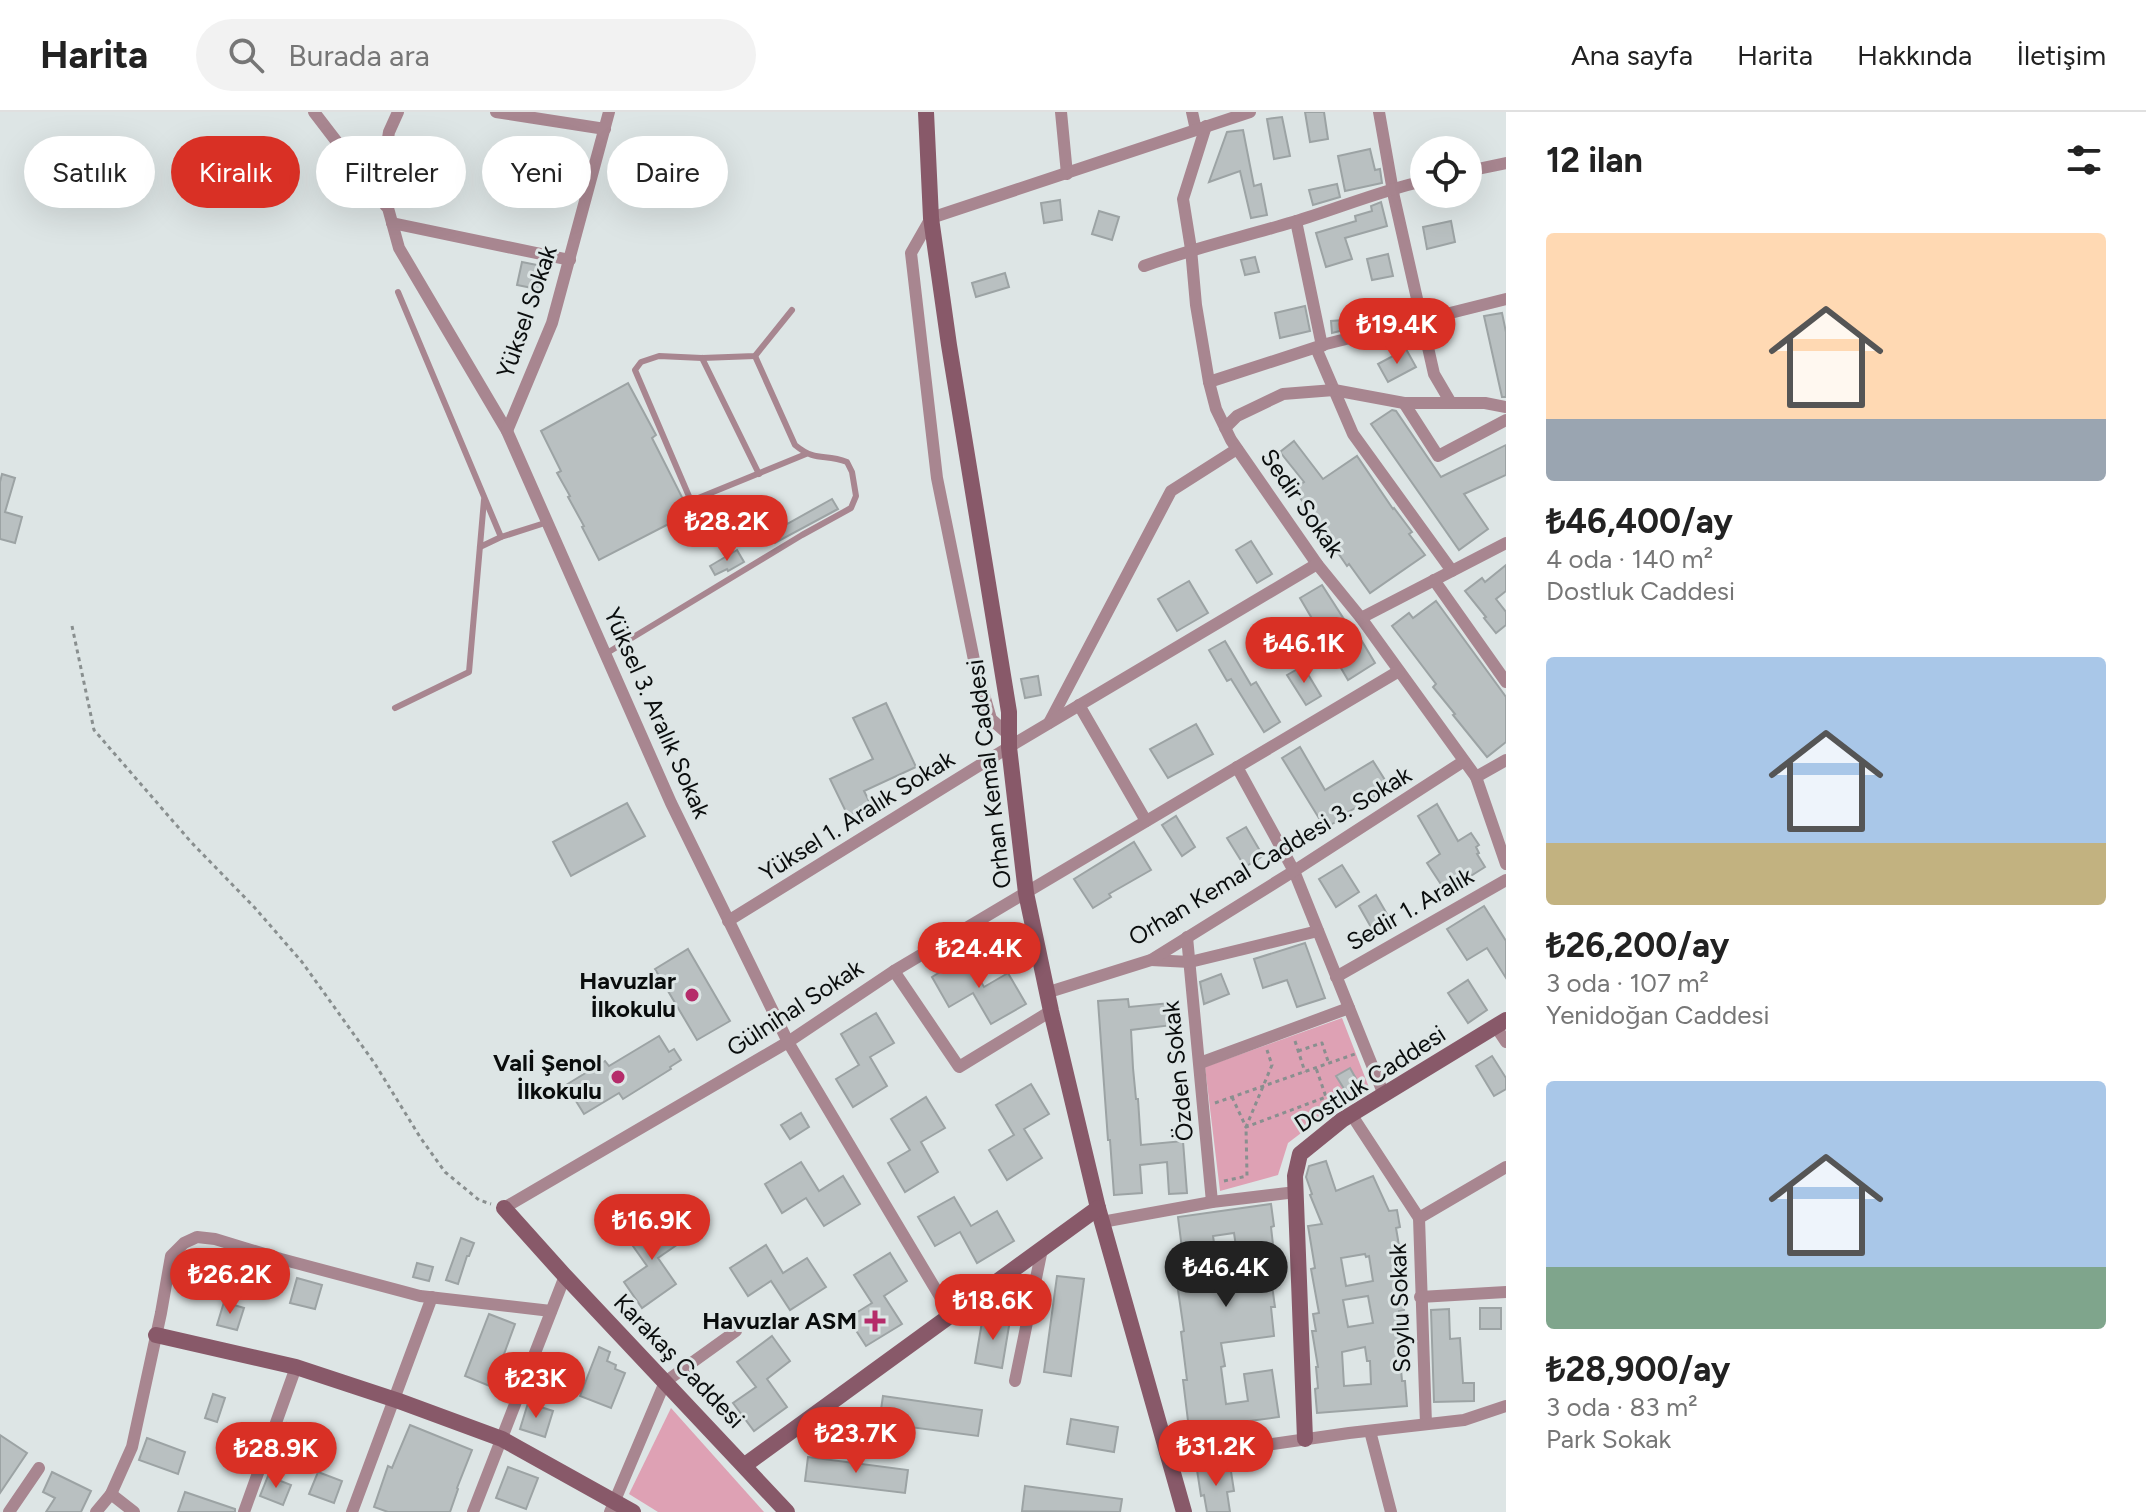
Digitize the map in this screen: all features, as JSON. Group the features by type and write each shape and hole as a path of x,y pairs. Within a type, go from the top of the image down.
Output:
{"street":[{"path":"314,112 332,136"},
{"name":"Yüksel 3. Aralık Sokak","path":"388,136 398,112"},
{"path":"496,112 605,129"},
{"name":"Yüksel Sokak","path":"507,431 552,323 609,112"},
{"name":"Orhan Kemal Caddesi","path":"926,112 931,218 1009,712 1009,741 1026,893 1100,1215 1184,1512"},
{"path":"1061,112 1067,174"},
{"path":"1192,112 1201,128"},
{"path":"1009,741 991,719 974,660 937,478 911,253 931,218 1250,112"},
{"path":"1379,112 1434,374 1451,403"},
{"name":"Sedir Sokak","path":"1201,128 1183,199 1196,305 1216,409 1237,449 1317,564 1361,618 1476,777 1506,864"},
{"path":"1482,168 1506,163"},
{"path":"1144,266 1191,249 1296,221 1410,184"},
{"name":"Yüksel 3. Aralık Sokak","path":"388,208 399,248 507,431 671,803 788,1042 951,1315"},
{"path":"1296,221 1319,347 1353,434 1452,571"},
{"path":"392,223 570,260"},
{"path":"1209,382 1319,347 1506,299"},
{"path":"1225,428 1237,416 1283,394 1334,390 1404,403 1485,403 1506,407"},
{"path":"1404,403 1438,456 1506,420"},
{"path":"1048,724 1171,491 1237,449"},
{"path":"1361,618 1506,543"},
{"name":"Yüksel 1. Aralık Sokak","path":"728,921 1009,741 1048,724 1317,564"},
{"path":"1434,580 1506,682"},
{"name":"Gülnihal Sokak","path":"504,1208 788,1042 894,971 1399,671"},
{"path":"1079,705 1146,821"},
{"path":"1476,777 1506,760"},
{"name":"Orhan Kemal Caddesi 3. Sokak","path":"1049,992 1151,960 1464,761"},
{"path":"1237,767 1294,871 1384,1095"},
{"name":"Sedir 1. Aralık","path":"1336,977 1506,880"},
{"path":"1151,960 1190,962 1318,931"},
{"name":"Özden Sokak","path":"1187,937 1204,1107 1218,1201"},
{"path":"894,971 959,1067 1051,1011"},
{"path":"1200,1063 1349,1008"},
{"path":"1501,1024 1506,1042"},
{"name":"Dostluk Caddesi","path":"1305,1439 1295,1176 1300,1154 1351,1114 1501,1024"},
{"name":"Soylu Sokak","path":"1351,1114 1419,1218 1426,1424"},
{"path":"1419,1218 1506,1167"},
{"path":"745,1465 1042,1249 1100,1215 1296,1192"},
{"name":"Karakaş Caddesi","path":"504,1208 787,1512"},
{"path":"96,1512 111,1494 132,1447 171,1256 184,1243 197,1237 215,1239 420,1296 551,1311"},
{"path":"1015,1381 1042,1249"},
{"path":"473,1512 565,1276"},
{"path":"1420,1297 1506,1292"},
{"path":"352,1512 432,1297"},
{"path":"612,1506 665,1382 736,1331"},
{"path":"156,1335 296,1367 395,1399 502,1439 612,1506 633,1512"},
{"path":"244,1512 296,1367"},
{"path":"1169,1459 1464,1420 1506,1406"},
{"path":"1370,1431 1391,1512"},
{"path":"9,1512 39,1468"},
{"path":"111,1494 134,1512"}],"lane":[{"path":"398,292 501,537"},
{"path":"792,310 755,356 659,356 641,362 635,370 691,501 806,454"},
{"path":"607,653 851,508 856,496 847,462 806,454 795,445 755,356"},
{"path":"702,358 759,474"},
{"path":"395,708 469,672 484,497"},
{"path":"480,547 548,522"}],"path":[{"path":"72,626 94,730 191,842 302,962 375,1064 445,1172 479,1200 504,1208"},
{"path":"1295,1041 1305,1072"},
{"path":"1298,1051 1322,1043 1329,1063"},
{"path":"1218,1201 1222,1181 1247,1176 1246,1127 1272,1065 1267,1050"},
{"path":"1204,1107 1366,1050"},
{"path":"1246,1127 1326,1097 1316,1067"},
{"path":"1232,1097 1246,1127"}],"shaded area":[{"path":"1342,1018 1370,1090 1288,1143 1278,1175 1220,1191 1205,1067"},
{"path":"671,1408 764,1512 658,1512 629,1494"}],"building":[{"path":"1305,112 1324,112 1328,139 1310,142"},
{"path":"1282,117 1290,156 1274,159 1267,119"},
{"path":"1243,130 1254,186 1261,184 1267,215 1251,218 1240,171 1209,182 1227,132"},
{"path":"1370,149 1375,170 1380,169 1382,183 1345,191 1338,156"},
{"path":"1337,184 1340,197 1313,205 1309,190"},
{"path":"1060,200 1062,220 1044,223 1041,203"},
{"path":"1381,202 1387,226 1345,238 1352,259 1326,267 1316,233 1356,221 1355,216 1372,211 1371,206"},
{"path":"1099,211 1119,217 1112,240 1092,234"},
{"path":"1451,221 1455,242 1427,249 1423,227"},
{"path":"1388,254 1393,276 1372,280 1367,259"},
{"path":"1255,257 1259,272 1245,275 1241,260"},
{"path":"522,262 547,267 542,290 517,285"},
{"path":"1005,273 1009,287 976,297 972,283"},
{"path":"1305,306 1310,331 1280,338 1275,313"},
{"path":"1502,313 1506,332 1506,397 1502,397 1484,316"},
{"path":"1344,320 1344,330 1332,333 1331,321"},
{"path":"1406,349 1416,367 1388,382 1378,364"},
{"path":"628,383 656,435 652,438 690,513 599,560 557,473 561,471 541,431"},
{"path":"1392,410 1396,411 1441,477 1506,445 1506,475 1464,494 1488,529 1459,550 1371,424"},
{"path":"1294,441 1323,479 1357,456 1425,555 1370,593 1349,564 1347,566 1294,489 1304,482 1280,452"},
{"path":"2,474 15,478 5,512 22,517 15,543 0,539"},
{"path":"832,499 838,509 775,543 768,531"},
{"path":"1251,541 1272,574 1257,583 1236,550"},
{"path":"737,550 744,562 715,575 710,566"},
{"path":"1506,565 1506,591 1496,599 1506,612 1506,625 1496,633 1465,591 1482,578 1485,582"},
{"path":"1189,581 1208,613 1177,631 1158,599"},
{"path":"1322,585 1375,663 1348,680 1300,598"},
{"path":"1436,601 1506,697 1506,742 1487,757 1453,715 1433,687 1436,684 1392,626 1409,613 1413,618"},
{"path":"1225,641 1251,685 1256,682 1280,722 1264,732 1209,650"},
{"path":"1303,666 1321,696 1306,705 1287,675"},
{"path":"1038,676 1041,695 1025,698 1021,679"},
{"path":"886,703 916,767 864,791 871,805 848,816 830,779 873,759 853,718"},
{"path":"1196,724 1213,754 1168,778 1150,749"},
{"path":"1300,747 1325,790 1373,761 1390,788 1325,828 1282,758"},
{"path":"627,803 645,836 571,876 553,842"},
{"path":"1437,804 1458,841 1471,833 1479,845 1476,847 1477,854 1485,867 1444,889 1427,863 1440,854 1418,816"},
{"path":"1176,816 1195,847 1182,856 1162,825"},
{"path":"1246,827 1263,856 1245,867 1227,838"},
{"path":"1134,842 1151,870 1109,894 1111,897 1093,908 1074,879"},
{"path":"1342,865 1359,892 1336,907 1319,879"},
{"path":"1376,895 1394,926 1376,936 1359,906"},
{"path":"1484,906 1506,941 1506,978 1487,948 1467,960 1447,929"},
{"path":"1305,943 1325,998 1297,1007 1287,980 1263,988 1254,959"},
{"name":"Havuzlar İlkokulu","path":"688,949 730,1021 697,1040 655,969"},
{"path":"966,956 984,987 1008,973 1026,1004 991,1024 973,993 949,1007 932,977"},
{"path":"1221,974 1229,994 1204,1004 1200,982"},
{"path":"1468,980 1487,1010 1468,1023 1448,993"},
{"path":"1128,999 1129,1007 1170,1003 1173,1025 1131,1030 1133,1068 1141,1145 1183,1141 1187,1193 1169,1194 1167,1162 1140,1165 1142,1193 1114,1195 1098,1001"},
{"path":"876,1013 894,1043 870,1057 887,1086 853,1107 836,1079 859,1065 841,1034"},
{"name":"Valİ Şenol İlkokulu","path":"659,1036 669,1052 674,1049 681,1060 623,1099 619,1093 584,1114 566,1085 605,1061 609,1066"},
{"path":"1492,1056 1506,1078 1506,1089 1494,1096 1476,1066"},
{"path":"1350,1068 1359,1084 1346,1092 1336,1076"},
{"path":"1031,1084 1049,1114 1024,1129 1042,1158 1007,1180 989,1150 1014,1135 996,1105"},
{"path":"926,1097 945,1128 921,1142 938,1172 905,1192 888,1163 910,1150 891,1119"},
{"path":"801,1113 809,1127 790,1139 781,1125"},
{"path":"1326,1161 1336,1191 1373,1176 1389,1211 1397,1210 1400,1227 1396,1228 1403,1269 1397,1270 1404,1310 1399,1311 1405,1356 1400,1357 1407,1406 1317,1413 1315,1389 1318,1388 1318,1367 1312,1331 1316,1331 1313,1314 1319,1313 1311,1269 1315,1268 1308,1226 1322,1224 1310,1195 1306,1177 1309,1166","holes":["1369,1256 1373,1281 1346,1286 1341,1258","1368,1296 1373,1323 1348,1327 1343,1300","1365,1347 1367,1361 1370,1361 1371,1384 1344,1386 1342,1352"]},
{"path":"801,1162 819,1191 843,1176 860,1204 824,1226 806,1198 782,1213 765,1184"},
{"path":"954,1197 971,1226 997,1211 1014,1241 977,1263 960,1232 935,1246 918,1217"},
{"path":"1271,1204 1276,1271 1270,1271 1275,1307 1271,1307 1274,1336 1221,1343 1225,1366 1221,1367 1226,1404 1248,1401 1244,1374 1272,1370 1279,1417 1189,1429 1183,1380 1187,1380 1181,1332 1184,1331 1178,1290 1184,1289 1178,1217","holes":["1234,1233 1238,1260 1217,1263 1213,1236"]},
{"path":"662,1216 681,1242 658,1258 676,1284 642,1308 624,1282 647,1266 628,1239"},
{"path":"461,1238 474,1243 458,1284 446,1280"},
{"path":"766,1245 783,1273 807,1258 826,1287 790,1310 771,1281 748,1296 730,1268"},
{"path":"890,1253 907,1281 884,1296 902,1324 866,1346 848,1318 872,1303 854,1275"},
{"path":"417,1263 433,1267 429,1281 413,1277"},
{"path":"1057,1276 1084,1279 1071,1376 1044,1372"},
{"path":"297,1278 322,1285 315,1309 290,1303"},
{"path":"224,1302 244,1308 237,1330 217,1325"},
{"path":"1480,1308 1501,1308 1501,1329 1480,1329"},
{"path":"1449,1309 1450,1339 1460,1338 1463,1383 1474,1383 1474,1401 1434,1402 1431,1310"},
{"path":"489,1314 515,1324 492,1387 465,1376"},
{"path":"983,1316 1010,1320 1002,1368 975,1363"},
{"path":"772,1336 790,1361 767,1379 787,1407 754,1431 733,1403 756,1387 737,1362"},
{"path":"599,1347 610,1352 607,1361 616,1365 615,1369 625,1373 611,1408 580,1396"},
{"path":"213,1394 225,1398 217,1422 205,1418"},
{"path":"883,1396 982,1410 978,1436 879,1423"},
{"path":"528,1403 553,1411 545,1437 520,1429"},
{"path":"855,1409 865,1426 850,1434 841,1418"},
{"path":"1071,1419 1118,1427 1114,1452 1067,1444"},
{"path":"287,1423 313,1433 305,1454 279,1443"},
{"path":"410,1425 472,1450 450,1512 388,1512 374,1507 388,1466 392,1468"},
{"path":"0,1435 27,1453 0,1493"},
{"path":"147,1438 185,1452 178,1474 139,1460"},
{"path":"808,1457 908,1470 905,1493 805,1481"},
{"path":"1230,1465 1234,1491 1227,1492 1230,1512 1207,1512 1197,1470"},
{"path":"508,1467 538,1478 526,1509 496,1498"},
{"path":"52,1472 91,1491 81,1512 46,1512 55,1498 43,1492"},
{"path":"318,1472 342,1481 334,1503 309,1494"},
{"path":"268,1476 291,1485 283,1505 260,1496"},
{"path":"1025,1486 1122,1499 1120,1512 1022,1511"},
{"path":"185,1492 235,1509 235,1512 178,1512"}],"place":[{"name":"Havuzlar İlkokulu","path":"692,995"},
{"name":"Valİ Şenol İlkokulu","path":"618,1077"},
{"name":"Havuzlar ASM","path":"875,1321"}]}
